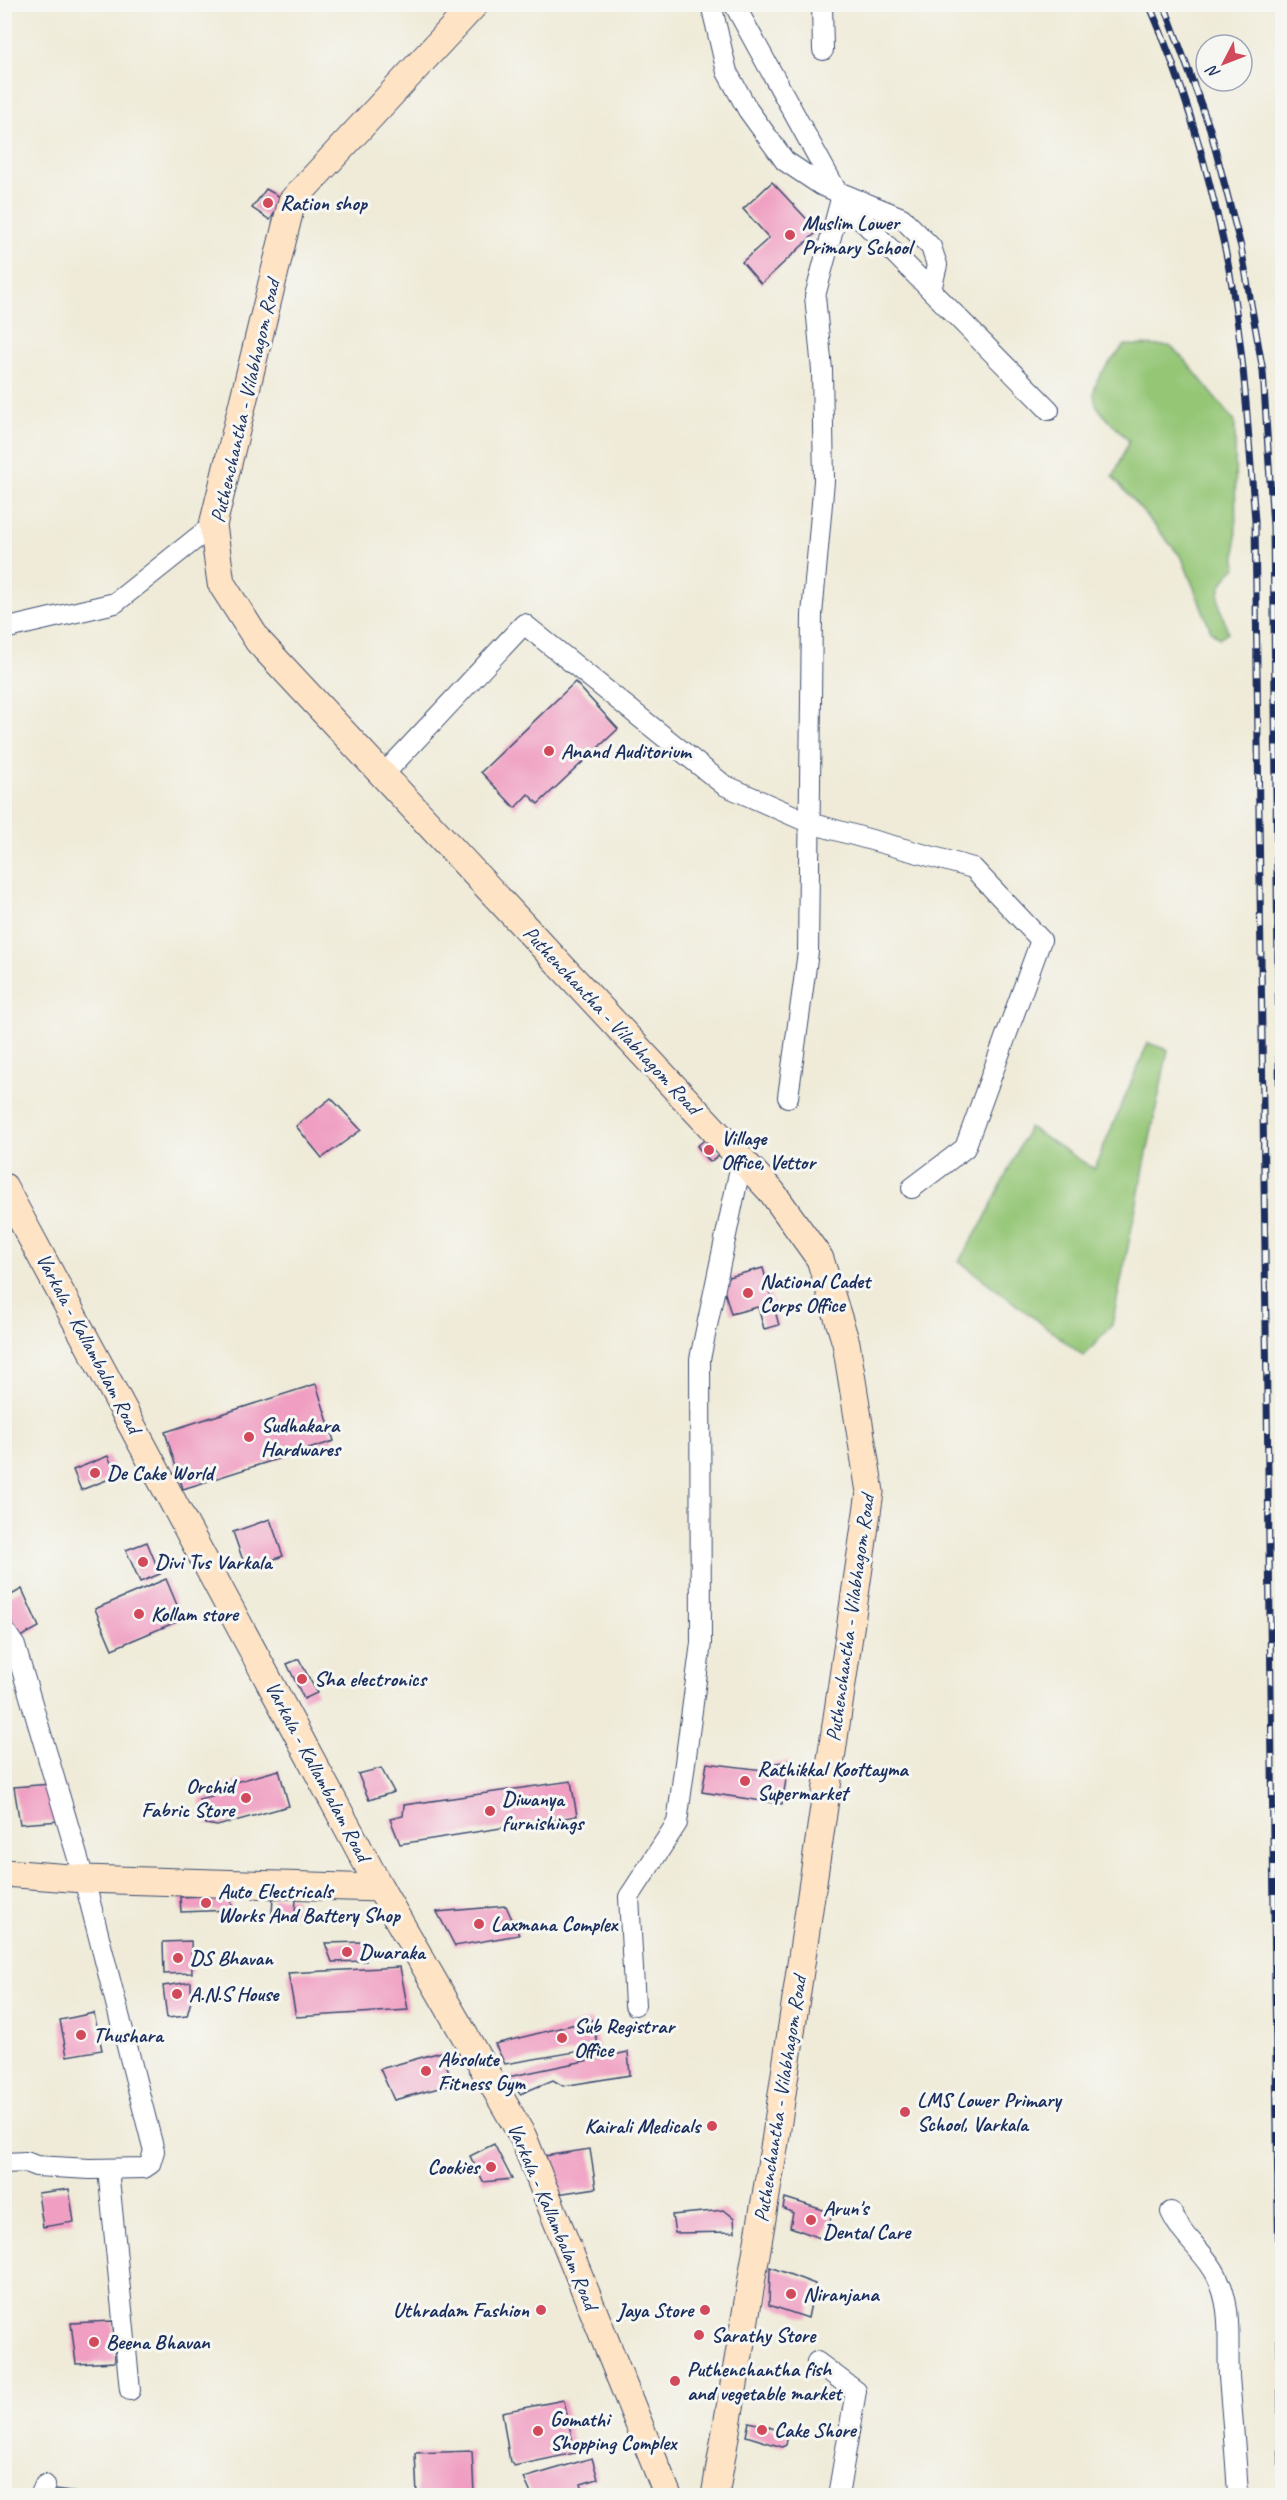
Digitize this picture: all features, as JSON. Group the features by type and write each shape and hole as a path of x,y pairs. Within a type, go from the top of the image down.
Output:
{"main road":[{"name":"Puthenchantha - Vilabhagom Road","path":"475,4 292,201 213,525 220,583 258,641 772,1192 820,1259 846,1344 870,1491 775,2142 715,2496"},
{"name":"Varkala - Kallambalam Road","path":"8,1201 380,1888 522,2137 668,2496"},
{"path":"4,1873 84,1879 380,1888"}],"street":[{"path":"711,4 727,72 748,110 785,161 838,194 902,218 931,247 937,265 931,290"},
{"path":"734,4 838,194 1049,410"},
{"path":"822,4 823,50"},
{"path":"788,1096 808,952 812,615 824,481 822,370 815,296 838,194"},
{"path":"4,629 115,603 213,525"},
{"path":"383,775 524,624 724,785 810,823 974,868 1041,940 965,1148 912,1188"},
{"path":"635,2005 629,1897 677,1822 701,1643 700,1359 742,1159"},
{"path":"4,1630 15,1646 84,1879 154,2151 150,2164 144,2168 108,2169 4,2163"},
{"path":"108,2169 130,2390"},
{"path":"1171,2212 1189,2242 1216,2274 1229,2310 1229,2366 1237,2453 1238,2496"},
{"path":"817,2362 856,2391 837,2496"}],"green space":[{"path":"1125,345 1170,346 1185,360 1235,422 1236,567 1228,575 1220,590 1220,605 1228,632 1219,638 1211,631 1182,558 1113,477 1129,441 1097,406 1094,389 1107,365"},
{"path":"1148,1043 1168,1050 1112,1325 1084,1356 959,1261 983,1222 1029,1127 1094,1169"}],"building":[{"name":"Muslim Lower Primary School","path":"772,182 818,231 761,284 742,262 769,238 743,209"},
{"name":"Ration shop","path":"266,189 284,199 270,220 252,208"},
{"name":"Anand Auditorium","path":"575,682 618,729 538,804 528,794 515,808 481,772"},
{"path":"331,1098 361,1130 322,1158 296,1126"},
{"name":"Village Office, Vettor","path":"707,1138 721,1154 710,1162 697,1146"},
{"name":"National Cadet Corps Office","path":"763,1268 779,1325 764,1329 758,1307 731,1314 721,1279"},
{"name":"Sudhakara Hardwares","path":"316,1384 334,1441 183,1489 165,1432"},
{"name":"De Cake World","path":"108,1456 117,1476 81,1490 73,1470"},
{"path":"270,1519 283,1556 246,1569 233,1532"},
{"name":"Divi Tvs Varkala","path":"147,1542 160,1574 140,1582 126,1550"},
{"name":"Kollam store","path":"166,1579 183,1619 112,1649 95,1609"},
{"path":"22,1589 39,1627 15,1640 4,1621 4,1599"},
{"name":"Sha electronics","path":"299,1659 317,1693 304,1699 287,1664"},
{"name":"Rathikkal Koottayma Supermarket","path":"789,1761 782,1804 702,1792 707,1763 763,1770 765,1765"},
{"path":"381,1768 394,1792 369,1800 358,1774"},
{"name":"Orchid Fabric Store","path":"279,1770 289,1806 217,1826 206,1824 199,1799 212,1796 210,1789"},
{"name":"Diwanya furnishings","path":"571,1781 577,1816 400,1844 390,1819 403,1816 404,1805"},
{"path":"63,1783 74,1820 20,1824 14,1787"},
{"name":"Auto Electricals Works And Battery Shop","path":"231,1895 232,1910 181,1912 180,1897"},
{"path":"273,1897 296,1898 295,1914 272,1914"},
{"name":"Laxmana Complex","path":"506,1906 519,1935 455,1946 437,1912"},
{"name":"DS Bhavan","path":"191,1941 192,1973 164,1974 163,1942"},
{"name":"Dwaraka","path":"365,1942 366,1961 332,1962 325,1943"},
{"path":"400,1967 408,2010 296,2017 288,1973"},
{"name":"A.N.S House","path":"191,1982 191,2001 187,2016 167,2018 163,1986"},
{"name":"Thushara","path":"94,2013 102,2050 67,2056 60,2020"},
{"path":"592,2020 599,2048 505,2064 495,2044"},
{"path":"441,2052 454,2084 394,2100 380,2069"},
{"path":"628,2052 630,2075 563,2086 553,2080 520,2094 508,2077"},
{"name":"Cookies","path":"494,2144 512,2179 483,2182 470,2156"},
{"path":"590,2149 596,2188 551,2195 545,2156"},
{"path":"69,2189 74,2222 43,2227 38,2193"},
{"name":"Arun's Dental Care","path":"785,2198 833,2213 823,2239 790,2227 793,2213 783,2208"},
{"path":"724,2210 734,2218 735,2232 675,2233 672,2215"},
{"name":"Niranjana","path":"770,2267 815,2284 808,2318 769,2305"},
{"name":"Beena Bhavan","path":"113,2321 115,2362 76,2364 71,2323"},
{"name":"Gomathi Shopping Complex","path":"564,2400 575,2453 514,2466 510,2462 502,2412"},
{"name":"Cake Shore","path":"749,2422 767,2426 788,2435 786,2445 782,2447 746,2436"},
{"path":"472,2451 474,2494 417,2495 415,2453"},
{"path":"592,2458 598,2479 581,2484 583,2491 564,2496 532,2496 524,2478"},
{"path":"46,2489 86,2494 86,2496 47,2496"}],"railway":[{"path":"1149,4 1173,64 1193,125 1225,249 1241,350 1255,521 1282,2496"},
{"path":"1164,4 1210,129 1241,247 1263,371 1273,527 1282,1316"}],"place":[{"name":"Ration shop","path":"268,203"},
{"name":"Muslim Lower Primary School","path":"790,235"},
{"name":"Anand Auditorium","path":"549,751"},
{"name":"Village Office, Vettor","path":"709,1150"},
{"name":"National Cadet Corps Office","path":"748,1293"},
{"name":"Sudhakara Hardwares","path":"249,1437"},
{"name":"De Cake World","path":"95,1473"},
{"name":"Divi Tvs Varkala","path":"143,1562"},
{"name":"Kollam store","path":"139,1614"},
{"name":"Sha electronics","path":"302,1679"},
{"name":"Rathikkal Koottayma Supermarket","path":"745,1781"},
{"name":"Orchid Fabric Store","path":"246,1798"},
{"name":"Diwanya furnishings","path":"490,1811"},
{"name":"Auto Electricals Works And Battery Shop","path":"206,1903"},
{"name":"Laxmana Complex","path":"479,1924"},
{"name":"Dwaraka","path":"347,1952"},
{"name":"DS Bhavan","path":"178,1958"},
{"name":"A.N.S House","path":"177,1994"},
{"name":"Thushara","path":"81,2035"},
{"name":"Sub Registrar Office","path":"562,2038"},
{"name":"Absolute Fitness Gym","path":"426,2071"},
{"name":"LMS Lower Primary School, Varkala","path":"905,2112"},
{"name":"Kairali Medicals","path":"712,2126"},
{"name":"Cookies","path":"491,2167"},
{"name":"Arun's Dental Care","path":"811,2220"},
{"name":"Niranjana","path":"791,2294"},
{"name":"Uthradam Fashion","path":"541,2310"},
{"name":"Jaya Store","path":"705,2310"},
{"name":"Sarathy Store","path":"699,2335"},
{"name":"Beena Bhavan","path":"94,2342"},
{"name":"Puthenchantha fish and vegetable market","path":"675,2381"},
{"name":"Cake Shore","path":"762,2430"},
{"name":"Gomathi Shopping Complex","path":"538,2431"}]}
